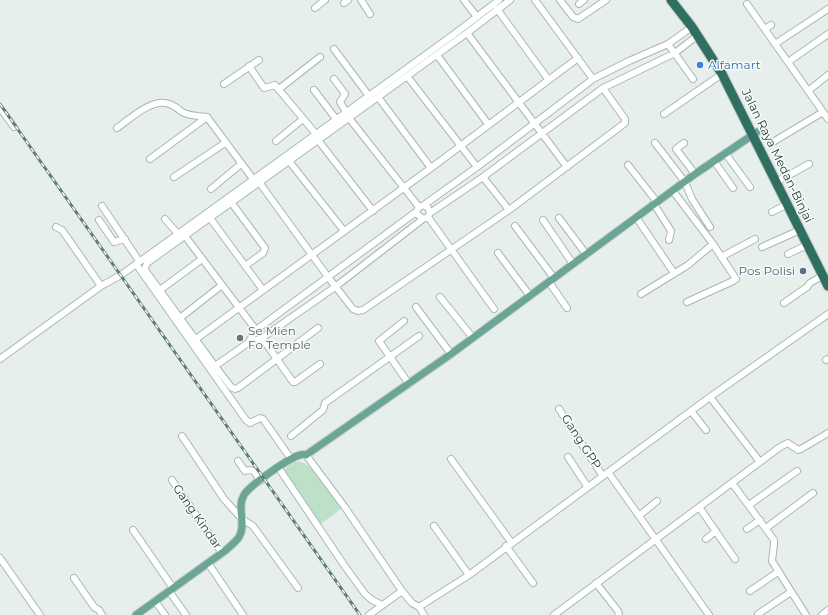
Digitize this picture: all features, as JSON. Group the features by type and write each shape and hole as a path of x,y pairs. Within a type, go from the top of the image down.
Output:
{"highway":[{"name":"Jalan Raya Medan-Binjai","path":"671,0 698,35 755,133 780,180 825,276 828,286"},
{"name":"Jalan Raya Medan-Binjai","path":"677,0 696,25 726,71 807,245 825,276"}],"main road":[{"path":"139,614 235,542 240,535 242,499 248,490 278,467 300,455 306,455 409,384 695,174 755,133"}],"street":[{"path":"315,8 325,0"},
{"path":"361,0 370,14"},
{"path":"464,0 477,17"},
{"path":"0,359 101,286 121,275 137,262 317,137 347,115 368,96 499,0"},
{"path":"318,328 236,389 231,387 215,366 145,270 145,265 231,202 256,180 289,160 336,119 347,115 378,97 510,0"},
{"path":"535,0 593,79"},
{"path":"560,0 573,17 578,19 606,0"},
{"path":"747,4 828,119"},
{"path":"497,9 548,79"},
{"path":"775,44 828,9"},
{"path":"765,29 771,25"},
{"path":"248,343 256,330 477,167 593,79 668,44 692,27"},
{"path":"467,33 567,167"},
{"path":"788,62 828,34"},
{"path":"215,366 248,343 262,338 335,287 427,216 483,177 603,88 675,53 698,35"},
{"path":"668,44 693,79"},
{"path":"334,49 368,96"},
{"path":"437,55 488,124"},
{"path":"279,89 320,58"},
{"path":"196,339 373,211 578,58"},
{"path":"224,84 259,60"},
{"path":"249,66 264,88 274,84 279,89 373,211"},
{"path":"664,114 722,74"},
{"path":"808,91 828,75"},
{"path":"407,76 477,167"},
{"path":"334,79 345,94 340,102 347,115 420,208"},
{"path":"117,128 149,106 161,102 169,104 189,115 207,117 225,143 241,164 256,180 335,287 353,309 358,311 363,310 509,210 625,122 624,118 603,88"},
{"path":"314,90 336,119"},
{"path":"378,97 431,168"},
{"path":"0,108 14,127"},
{"path":"773,142 823,112"},
{"path":"150,159 207,117"},
{"path":"276,141 303,119"},
{"path":"174,178 225,143"},
{"path":"654,143 685,182 692,199 710,227"},
{"path":"684,143 676,149 695,174"},
{"path":"725,153 750,187"},
{"path":"289,160 344,231"},
{"path":"714,161 733,188"},
{"path":"211,189 241,164"},
{"path":"780,180 809,164"},
{"path":"628,165 656,203 671,231 670,240"},
{"path":"483,177 509,210"},
{"path":"674,190 722,257 736,280 687,302"},
{"path":"231,202 265,248 263,253 245,266"},
{"path":"772,212 788,204"},
{"path":"102,206 125,239 137,262 246,420 250,422 260,418 263,419 291,459"},
{"path":"420,208 418,217 427,216"},
{"path":"420,208 428,208 427,216 494,309"},
{"path":"636,217 674,273"},
{"path":"210,218 263,290"},
{"path":"559,218 586,254"},
{"path":"165,219 178,234"},
{"path":"99,220 114,242 125,239"},
{"path":"543,220 573,264"},
{"path":"515,226 551,280 567,308"},
{"path":"56,227 62,230 101,286"},
{"path":"762,247 800,230"},
{"path":"184,236 240,307 294,382 320,364"},
{"path":"722,257 755,239"},
{"path":"641,294 702,254 713,244"},
{"path":"788,254 807,245"},
{"path":"498,253 530,296"},
{"path":"160,290 202,259"},
{"path":"784,303 807,287 810,282 825,276"},
{"path":"180,318 222,285"},
{"path":"440,297 473,338"},
{"path":"416,307 450,354"},
{"path":"419,607 468,575 587,486 828,314"},
{"path":"404,321 379,340 409,384"},
{"path":"291,436 323,410 325,403 419,336"},
{"path":"710,397 760,462"},
{"name":"Gang GPP","path":"559,409 605,473 639,516 709,615"},
{"path":"691,411 706,430"},
{"path":"554,615 656,540 699,506 787,443 799,450 828,433"},
{"path":"182,436 224,499 242,519 253,526 298,588"},
{"path":"306,455 344,506 402,591 412,603 419,607 424,615"},
{"path":"568,457 587,486"},
{"path":"451,459 509,544 533,583"},
{"path":"238,461 246,471 250,469 253,470 260,481"},
{"path":"278,467 365,594 382,606"},
{"path":"749,504 797,470"},
{"name":"Gang Kindar","path":"172,480 222,553"},
{"path":"732,483 749,504 774,542 772,559 778,572 806,615"},
{"path":"766,528 813,493"},
{"path":"639,516 657,501"},
{"path":"699,506 735,559"},
{"path":"748,529 760,520"},
{"path":"434,526 468,575"},
{"path":"133,530 186,615"},
{"path":"706,539 716,531"},
{"path":"0,558 40,615"},
{"path":"208,563 243,615"},
{"path":"750,590 778,572"},
{"path":"74,578 94,608 99,610 102,615"},
{"path":"596,583 619,615"},
{"path":"369,615 402,591"},
{"path":"758,614 791,592"},
{"path":"155,601 165,615"},
{"path":"822,615 828,610"}],"green space":[{"path":"294,462 303,463 311,468 341,509 318,526 282,471"}],"railway":[{"path":"0,104 360,615"}],"place":[{"name":"Alfamart","path":"700,65"},
{"name":"Pos Polisi","path":"803,271"},
{"name":"Se Mien Fo Temple","path":"240,338"}]}
